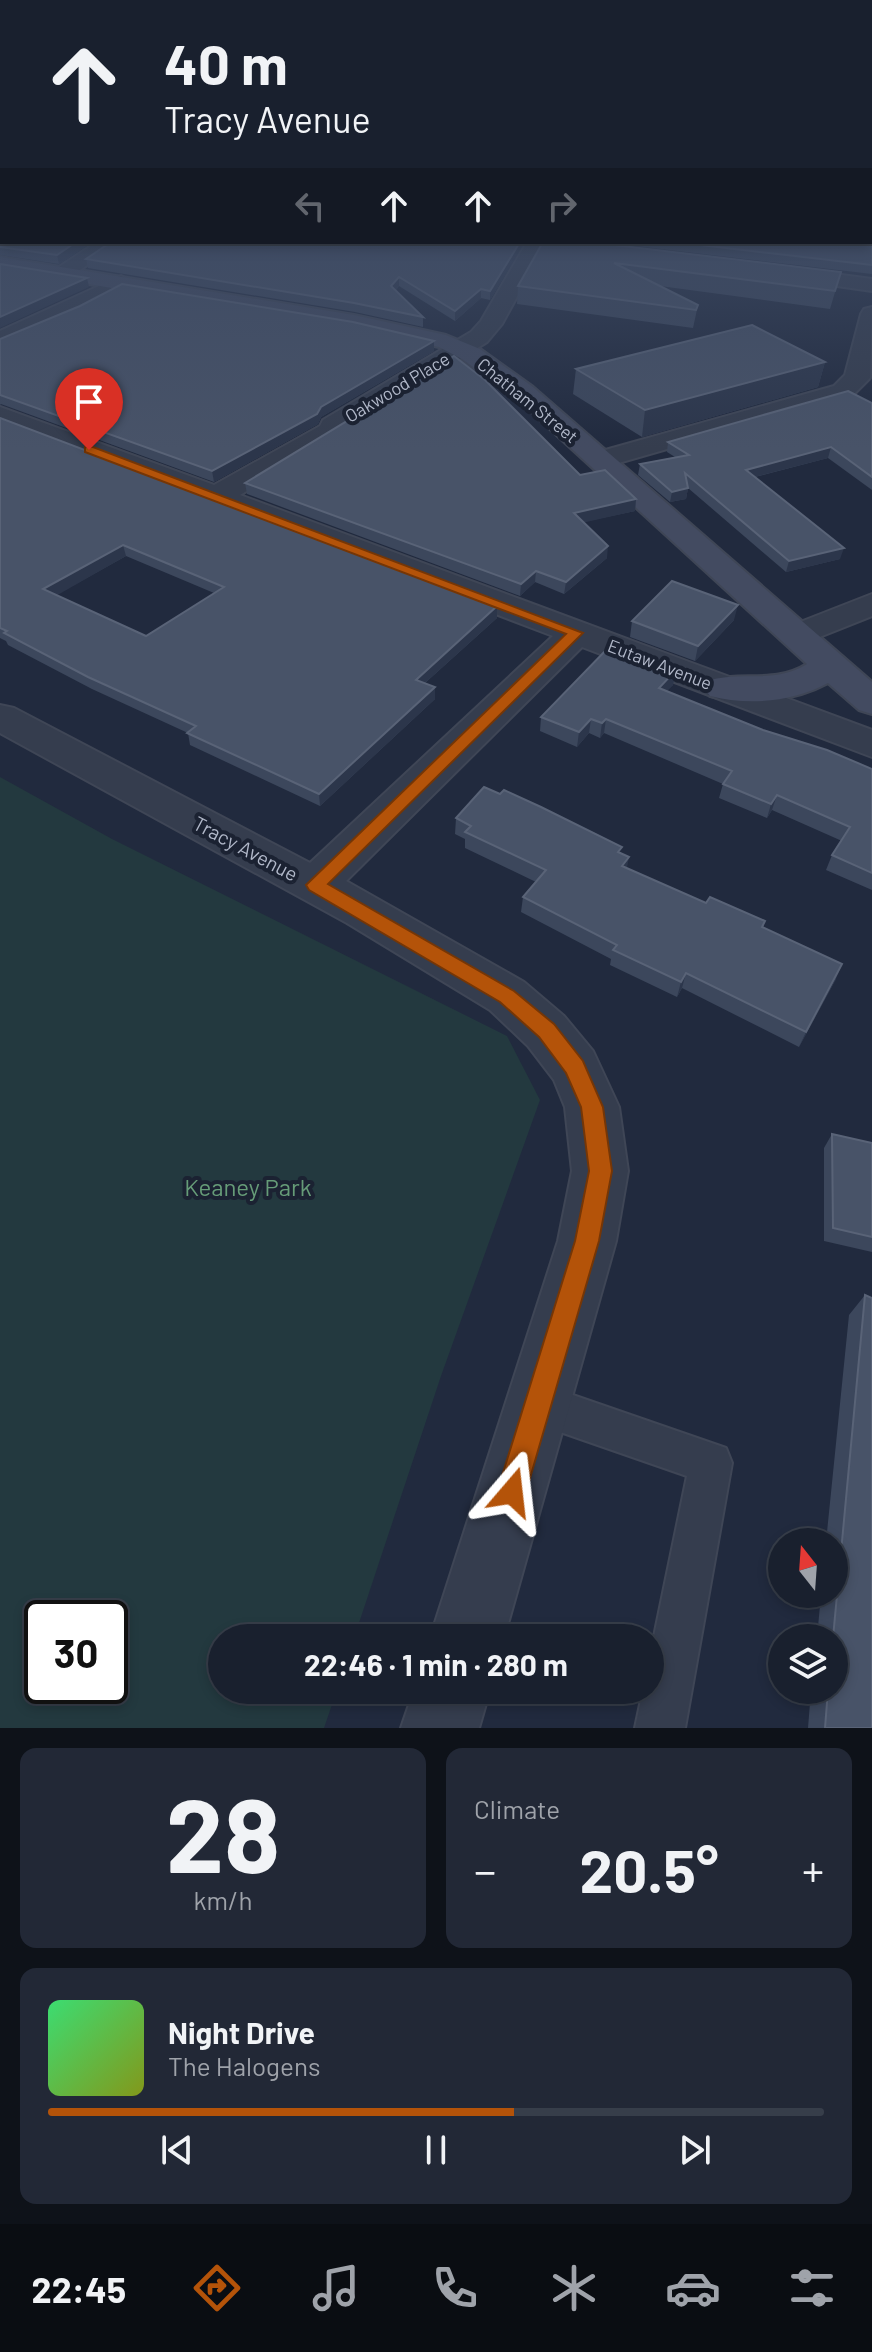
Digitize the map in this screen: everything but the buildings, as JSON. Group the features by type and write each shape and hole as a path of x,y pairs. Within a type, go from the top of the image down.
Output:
{"main road":[{"name":"Chatham Street","path":"153,288 397,330 446,342 461,349 524,392 872,702"},
{"path":"723,688 773,691 811,679 830,664"}],"street":[{"path":"0,340 111,288"},
{"name":"Oakwood Place","path":"216,497 461,349 491,324 515,288"},
{"path":"601,460 843,391 857,378 872,314"},
{"name":"Eutaw Avenue","path":"0,415 872,744"},
{"path":"797,635 872,604"},
{"path":"315,885 576,633"},
{"name":"Tracy Avenue","path":"0,717 315,885 507,996 546,1031 575,1067 592,1107 600,1171 587,1241 471,1624"},
{"path":"440,1728 448,1704"}],"lane":[{"path":"538,1404 711,1463 660,1728"}],"green space":[{"name":"Keaney Park","path":"0,777 112,839 507,1036 540,1100 441,1376 359,1624 208,1624 208,1704 332,1704 324,1728 0,1728"}],"route":[{"path":"89,450 576,633 315,885 507,996 546,1031 575,1067 592,1107 600,1171 587,1241 512,1492"}]}
